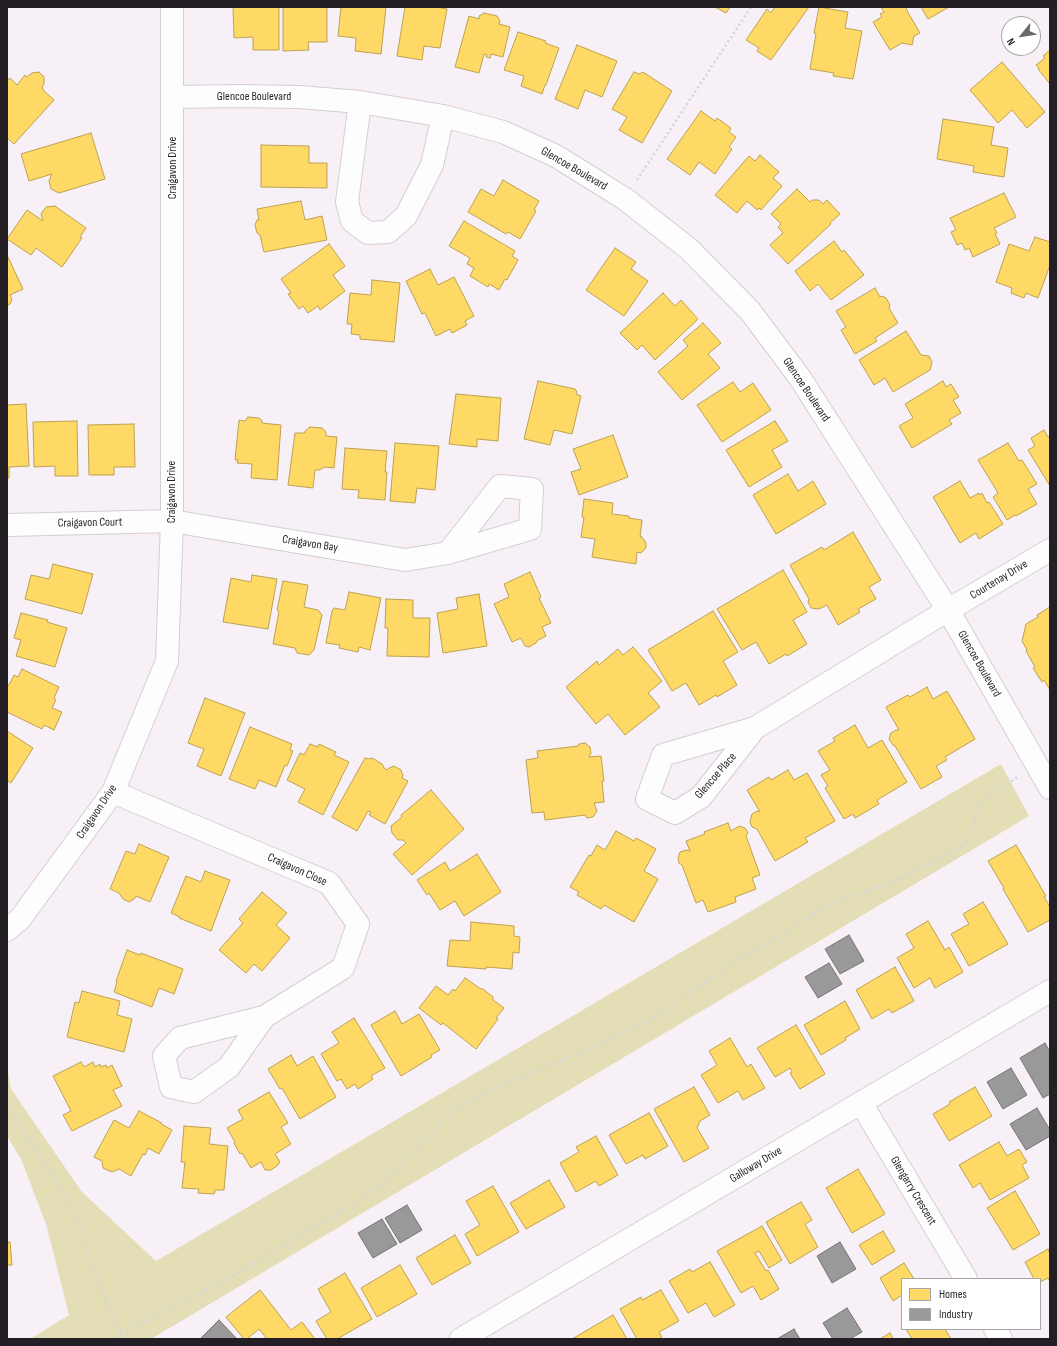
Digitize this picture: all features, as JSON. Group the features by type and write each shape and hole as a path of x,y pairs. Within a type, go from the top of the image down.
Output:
{"street":[{"name":"Craigavon Drive","path":"7,930 20,919 113,792 168,660 172,521 172,7"},
{"name":"Glencoe Boulevard","path":"172,98 241,96 292,97 360,102 443,116 503,132 556,156 625,199 689,249 750,311 800,378 948,610 1050,788"},
{"path":"360,102 347,202 352,221 368,233 388,232 406,216 432,165 443,116"},
{"name":"Craigavon Court","path":"7,525 172,521"},
{"name":"Craigavon Bay","path":"172,521 405,560 448,553"},
{"name":"Courtenay Drive","path":"948,610 1050,550"},
{"name":"Glencoe Place","path":"755,728 701,797 675,813 647,799 662,755 755,728 948,610"},
{"name":"Craigavon Close","path":"113,792 329,883 358,924 343,968 264,1017"},
{"name":"Galloway Drive","path":"461,1339 1050,991"},
{"name":"Glengarry Crescent","path":"861,1103 965,1278"},
{"path":"996,1330 1001,1339"}],"path":[{"path":"625,199 751,7"},
{"path":"114,1339 121,1333 217,1285 338,1213 381,1185 452,1111 482,1094 595,1046 648,1021 736,961 833,903 900,879 965,844 974,822 979,803 1018,777"},
{"path":"7,1107 58,1183 79,1222 96,1277 121,1333"}],"shaded area":[{"path":"1001,764 1029,816 151,1339 30,1339 69,1315 46,1224 21,1159 7,1136 7,1066 11,1089 82,1192 156,1261"}],"building: Homes":[{"path":"233,7 279,7 279,50 253,50 253,37 234,38"},
{"path":"283,7 327,7 327,42 308,42 309,50 283,51"},
{"path":"341,7 386,7 381,54 355,51 356,38 338,36"},
{"path":"405,7 437,7 447,9 440,48 424,46 422,60 397,56"},
{"path":"715,7 730,7 726,13"},
{"path":"775,7 809,7 771,60 757,51 759,48 746,40 767,9 771,13"},
{"path":"819,7 848,12 845,28 862,31 853,79 833,76 834,73 810,69 816,34 814,33"},
{"path":"881,7 908,7 906,9 920,33 914,36 912,45 902,43 890,50 873,22 882,17 880,14 884,12"},
{"path":"921,7 949,7 928,19"},
{"path":"484,13 497,16 500,21 499,24 510,27 503,57 491,54 490,58 486,57 487,55 484,54 479,73 455,67 469,16 479,19 479,16"},
{"path":"518,32 546,41 545,43 559,48 542,94 521,86 524,76 504,70"},
{"path":"577,45 617,61 602,97 585,90 578,109 555,99"},
{"path":"1050,50 1050,84 1036,65 1045,58 1043,56"},
{"path":"1002,62 1045,112 1027,128 1012,110 998,123 970,90"},
{"path":"39,72 44,77 44,84 42,87 44,91 54,100 14,144 7,138 7,81 10,78 17,85 25,75 27,77 32,73"},
{"path":"634,72 639,74 643,72 672,91 642,143 619,130 627,117 612,109"},
{"path":"701,111 715,121 717,118 731,128 729,132 736,137 729,147 732,149 715,174 699,162 690,175 667,159"},
{"path":"943,119 994,127 991,145 1008,148 1004,177 973,172 974,166 937,159"},
{"path":"91,133 105,179 59,193 51,189 49,181 52,174 29,181 21,154"},
{"path":"261,145 309,146 309,163 327,163 327,188 261,187"},
{"path":"760,155 779,172 773,178 782,186 761,210 759,208 757,210 747,201 737,213 715,195 749,156 755,161"},
{"path":"503,180 539,201 534,210 536,211 520,239 508,232 506,234 468,212 481,189 494,196"},
{"path":"797,189 810,202 812,200 819,200 823,204 827,200 840,214 788,264 770,245 783,233 778,227 781,224 771,214"},
{"path":"1004,193 1016,217 994,228 1000,244 973,257 969,248 965,250 962,243 957,245 951,232 956,230 950,218"},
{"path":"301,201 305,220 322,216 327,240 264,252 260,235 257,233 255,225 257,220 259,220 257,209"},
{"path":"55,206 86,228 80,237 82,238 62,267 36,248 31,255 7,239 27,210 43,221 41,214 46,207"},
{"path":"464,221 515,251 512,256 518,260 507,280 505,279 499,290 489,284 488,287 470,276 474,268 467,264 470,258 449,246"},
{"path":"1035,237 1050,242 1050,265 1038,298 1026,293 1024,298 1011,293 1012,288 996,282 1009,244 1029,251"},
{"path":"834,241 842,252 844,250 864,275 831,300 818,284 810,291 795,271"},
{"path":"329,244 345,266 333,275 345,291 320,310 318,306 308,313 303,306 299,309 288,294 291,293 281,279"},
{"path":"615,248 636,262 631,269 648,281 624,316 586,290"},
{"path":"7,255 23,289 10,295 12,299 10,304 7,306"},
{"path":"430,269 438,285 454,277 474,316 465,321 467,325 452,333 450,329 436,336 425,313 422,314 406,281"},
{"path":"372,280 400,283 394,342 360,339 360,335 351,334 352,324 347,324 350,293 371,295"},
{"path":"875,288 880,297 882,296 886,298 890,305 889,308 898,323 875,338 877,341 855,354 841,330 846,327 836,311"},
{"path":"663,293 675,306 681,300 698,319 655,360 642,345 637,350 620,333"},
{"path":"703,323 721,343 708,354 720,368 682,400 658,372 688,346 683,340"},
{"path":"906,331 921,355 929,356 932,362 930,370 893,392 885,378 874,385 859,360"},
{"path":"538,381 575,389 577,392 576,394 581,396 572,434 554,430 550,445 524,439"},
{"path":"943,381 946,387 951,384 959,397 953,400 961,413 949,420 952,424 912,448 899,426 913,418 905,404"},
{"path":"733,382 740,392 753,383 771,410 722,442 697,405"},
{"path":"456,394 501,398 498,441 477,439 477,447 449,444"},
{"path":"26,404 29,466 9,467 9,478 7,478 7,405"},
{"path":"248,417 259,418 262,423 281,425 277,480 251,478 252,464 237,463 238,460 235,460 239,420 245,421"},
{"path":"77,421 78,476 55,476 55,466 34,467 33,422"},
{"path":"775,421 788,441 772,450 782,467 749,487 726,450"},
{"path":"134,424 135,467 114,467 114,475 89,475 88,425"},
{"path":"310,427 322,428 326,432 326,436 337,437 334,468 325,467 315,470 313,488 288,485 295,433 305,433 305,431"},
{"path":"1044,430 1048,437 1050,435 1050,486 1028,450 1035,446 1031,438"},
{"path":"613,435 628,477 579,495 571,472 581,469 573,449"},
{"path":"395,443 439,446 435,490 417,488 415,503 390,501"},
{"path":"1008,443 1019,461 1022,460 1037,484 1028,489 1037,504 1007,520 993,497 998,493 978,460"},
{"path":"345,448 387,451 385,500 358,498 359,490 342,489"},
{"path":"788,474 798,491 813,481 826,504 776,534 753,495"},
{"path":"960,481 970,498 982,493 987,503 989,502 1003,524 979,539 976,533 960,543 933,497"},
{"path":"584,499 613,503 612,514 629,516 629,518 642,520 640,537 642,537 646,543 646,548 641,553 637,552 636,564 592,557 595,539 581,537 584,517 582,517"},
{"path":"853,532 881,580 869,587 876,599 858,609 860,612 838,625 827,605 819,609 811,608 808,602 809,599 790,565 822,547 824,550"},
{"path":"53,564 93,574 82,614 25,599 31,575 49,579"},
{"path":"783,570 807,612 793,620 807,644 787,656 786,654 769,664 756,642 742,650 717,609"},
{"path":"530,572 541,597 539,598 551,623 542,627 546,636 529,647 525,646 521,638 512,642 494,604 509,597 504,584"},
{"path":"252,575 277,579 268,629 223,622 231,578 251,582"},
{"path":"283,581 308,585 304,607 318,610 322,615 314,650 309,655 297,653 295,648 273,644 279,611 277,610"},
{"path":"349,592 381,598 370,650 359,647 358,652 339,648 340,645 326,643 332,611 334,608 345,610"},
{"path":"479,594 487,646 443,653 437,613 458,609 456,598"},
{"path":"386,599 413,600 413,618 430,618 429,657 387,656 388,628 385,628"},
{"path":"1050,607 1050,690 1044,680 1042,682 1033,668 1035,667 1022,641 1026,624 1038,617 1037,615"},
{"path":"713,611 738,652 723,661 737,685 717,697 716,695 699,705 686,683 672,691 648,650"},
{"path":"21,613 48,620 47,622 67,628 55,667 16,656 21,640 14,638"},
{"path":"633,647 662,681 648,693 660,707 625,735 608,714 596,724 566,687 597,661 599,665 618,649 623,655"},
{"path":"22,669 59,687 54,698 56,700 52,708 62,712 54,730 44,725 42,729 7,712 7,684 9,685 14,675 18,677"},
{"path":"927,687 933,699 947,691 975,739 945,757 947,760 936,766 942,777 921,789 895,746 889,739 891,733 899,730 886,707 908,695 910,697"},
{"path":"205,698 245,713 221,776 197,766 204,749 188,743"},
{"path":"855,725 868,748 882,740 907,782 877,800 879,804 855,818 853,814 844,819 825,788 828,786 821,775 830,770 818,751 835,741 833,738"},
{"path":"250,727 292,744 290,750 293,751 287,766 285,765 276,787 259,780 255,789 229,779"},
{"path":"7,731 33,748 11,783 7,780"},
{"path":"585,743 590,747 591,753 589,757 601,756 604,781 602,781 604,802 594,803 597,811 593,817 587,818 585,815 545,820 544,812 532,813 526,760 538,758 537,751 578,746 579,744"},
{"path":"310,744 318,747 319,744 336,752 334,755 349,762 323,815 298,802 305,789 287,780 300,753 304,755"},
{"path":"365,758 372,758 382,764 387,770 394,766 401,770 403,776 402,778 408,781 385,824 369,815 371,812 368,811 357,831 332,817"},
{"path":"788,770 794,780 807,773 835,821 805,838 808,842 775,861 757,829 752,827 750,822 752,814 757,811 760,812 747,790 769,777 771,780"},
{"path":"431,790 464,829 412,875 393,854 406,843 403,840 398,840 392,833 391,826 402,817 401,815"},
{"path":"728,823 731,831 739,826 745,828 748,833 746,836 760,875 752,878 756,889 735,897 736,902 708,912 703,900 696,903 678,858 680,852 686,850 690,851 686,841"},
{"path":"616,831 634,841 636,838 656,849 644,871 658,879 634,922 604,905 601,909 577,895 579,892 570,887 589,855 591,856 597,845 605,850"},
{"path":"139,844 169,857 150,902 136,896 129,902 123,899 119,893 110,889 126,851 135,854"},
{"path":"1016,845 1046,896 1044,897 1050,907 1050,920 1028,932 988,861"},
{"path":"477,854 501,892 464,916 455,901 440,910 429,893 427,895 417,880 445,862 450,871"},
{"path":"205,871 230,880 211,931 179,918 180,917 171,913 186,876 201,882"},
{"path":"262,892 287,913 276,925 290,938 262,971 254,964 246,973 219,950 243,923 239,919"},
{"path":"983,902 1008,944 969,966 951,934 969,924 963,914"},
{"path":"928,921 945,950 949,947 963,972 935,988 930,978 914,988 897,958 914,948 906,934"},
{"path":"471,922 514,926 514,936 520,937 519,953 513,952 512,969 447,966 450,940 470,941"},
{"path":"127,950 140,955 141,953 183,969 174,994 159,988 152,1007 114,992 116,981"},
{"path":"895,967 914,1001 892,1013 889,1009 872,1019 856,990"},
{"path":"465,978 483,989 493,997 493,1000 504,1008 496,1018 498,1019 476,1049 443,1023 441,1025 419,1008 436,986 448,995 453,989 455,991"},
{"path":"82,991 120,1001 117,1015 132,1019 124,1052 67,1037 75,1002 79,1003"},
{"path":"845,1001 860,1029 845,1038 846,1040 821,1055 804,1025"},
{"path":"395,1011 402,1024 419,1014 440,1050 431,1055 432,1057 401,1076 371,1025"},
{"path":"354,1018 385,1068 371,1076 373,1079 358,1089 355,1084 347,1089 341,1079 337,1081 321,1054 339,1043 332,1032"},
{"path":"796,1025 825,1074 800,1089 790,1073 792,1072 790,1068 775,1077 757,1048"},
{"path":"730,1038 747,1067 751,1064 765,1088 743,1100 738,1091 718,1103 701,1075 717,1065 709,1051"},
{"path":"291,1055 297,1066 313,1056 336,1097 300,1119 282,1088 280,1089 268,1069"},
{"path":"81,1062 84,1067 93,1062 95,1067 100,1064 101,1067 106,1065 107,1068 112,1065 122,1086 113,1090 122,1106 72,1131 63,1115 71,1111 53,1076"},
{"path":"694,1087 710,1115 700,1121 697,1128 709,1148 684,1162 654,1109"},
{"path":"975,1087 992,1116 949,1141 933,1114 950,1104 949,1102"},
{"path":"269,1092 288,1123 281,1127 291,1144 275,1154 280,1162 271,1170 265,1170 261,1162 251,1168 242,1153 240,1154 227,1128 243,1119 238,1110"},
{"path":"139,1111 172,1130 159,1154 148,1148 131,1176 119,1169 112,1172 103,1168 102,1161 94,1157 114,1120 129,1128"},
{"path":"649,1113 668,1146 645,1159 643,1155 626,1164 609,1135"},
{"path":"184,1126 211,1128 209,1144 228,1146 224,1190 215,1190 214,1194 198,1193 199,1189 182,1188 185,1162 181,1162"},
{"path":"596,1136 618,1175 599,1186 596,1181 576,1192 560,1163 579,1152 576,1147"},
{"path":"999,1142 1007,1156 1019,1149 1027,1162 1022,1165 1029,1178 990,1200 980,1183 973,1188 959,1165"},
{"path":"858,1169 885,1214 852,1233 826,1188"},
{"path":"549,1180 565,1207 526,1229 510,1203"},
{"path":"493,1186 519,1232 477,1256 465,1234 480,1225 466,1201"},
{"path":"1015,1191 1040,1234 1013,1250 987,1208"},
{"path":"801,1202 812,1220 805,1224 818,1247 790,1264 766,1222"},
{"path":"762,1226 782,1260 769,1268 759,1251 755,1253 766,1271 768,1270 779,1289 761,1300 753,1286 741,1293 717,1251"},
{"path":"883,1231 895,1251 872,1265 859,1245"},
{"path":"455,1235 471,1263 432,1285 416,1258"},
{"path":"7,1242 10,1242 12,1265 7,1265"},
{"path":"1048,1249 1049,1252 1050,1251 1050,1282 1048,1278 1041,1282 1041,1278 1033,1278 1025,1262"},
{"path":"710,1262 735,1305 714,1317 706,1303 688,1313 669,1281 690,1269 692,1272"},
{"path":"904,1263 913,1278 901,1278 901,1296 893,1301 880,1278"},
{"path":"400,1265 417,1294 377,1317 361,1288"},
{"path":"345,1273 372,1319 337,1339 327,1339 316,1321 331,1312 318,1289"},
{"path":"260,1290 291,1330 302,1322 315,1339 267,1339 259,1329 247,1339 244,1339 226,1317"},
{"path":"661,1290 679,1321 659,1332 662,1337 659,1339 637,1339 620,1309 641,1297 642,1300"},
{"path":"613,1315 627,1339 572,1339"},
{"path":"907,1330 946,1330 951,1339 912,1339"},
{"path":"890,1333 893,1339 880,1339"}],"building: Industry":[{"path":"849,935 864,961 840,974 825,949"},
{"path":"829,963 842,984 818,998 805,977"},
{"path":"1045,1043 1050,1052 1050,1094 1043,1098 1020,1058"},
{"path":"1011,1068 1027,1095 1003,1109 987,1082"},
{"path":"1037,1108 1050,1130 1050,1136 1026,1150 1010,1124"},
{"path":"407,1205 422,1230 400,1243 385,1218"},
{"path":"382,1219 397,1244 373,1258 358,1233"},
{"path":"840,1242 856,1269 832,1283 817,1256"},
{"path":"847,1308 862,1332 850,1339 833,1339 823,1323"},
{"path":"219,1320 237,1339 200,1339"},
{"path":"794,1329 800,1339 777,1339"}]}
